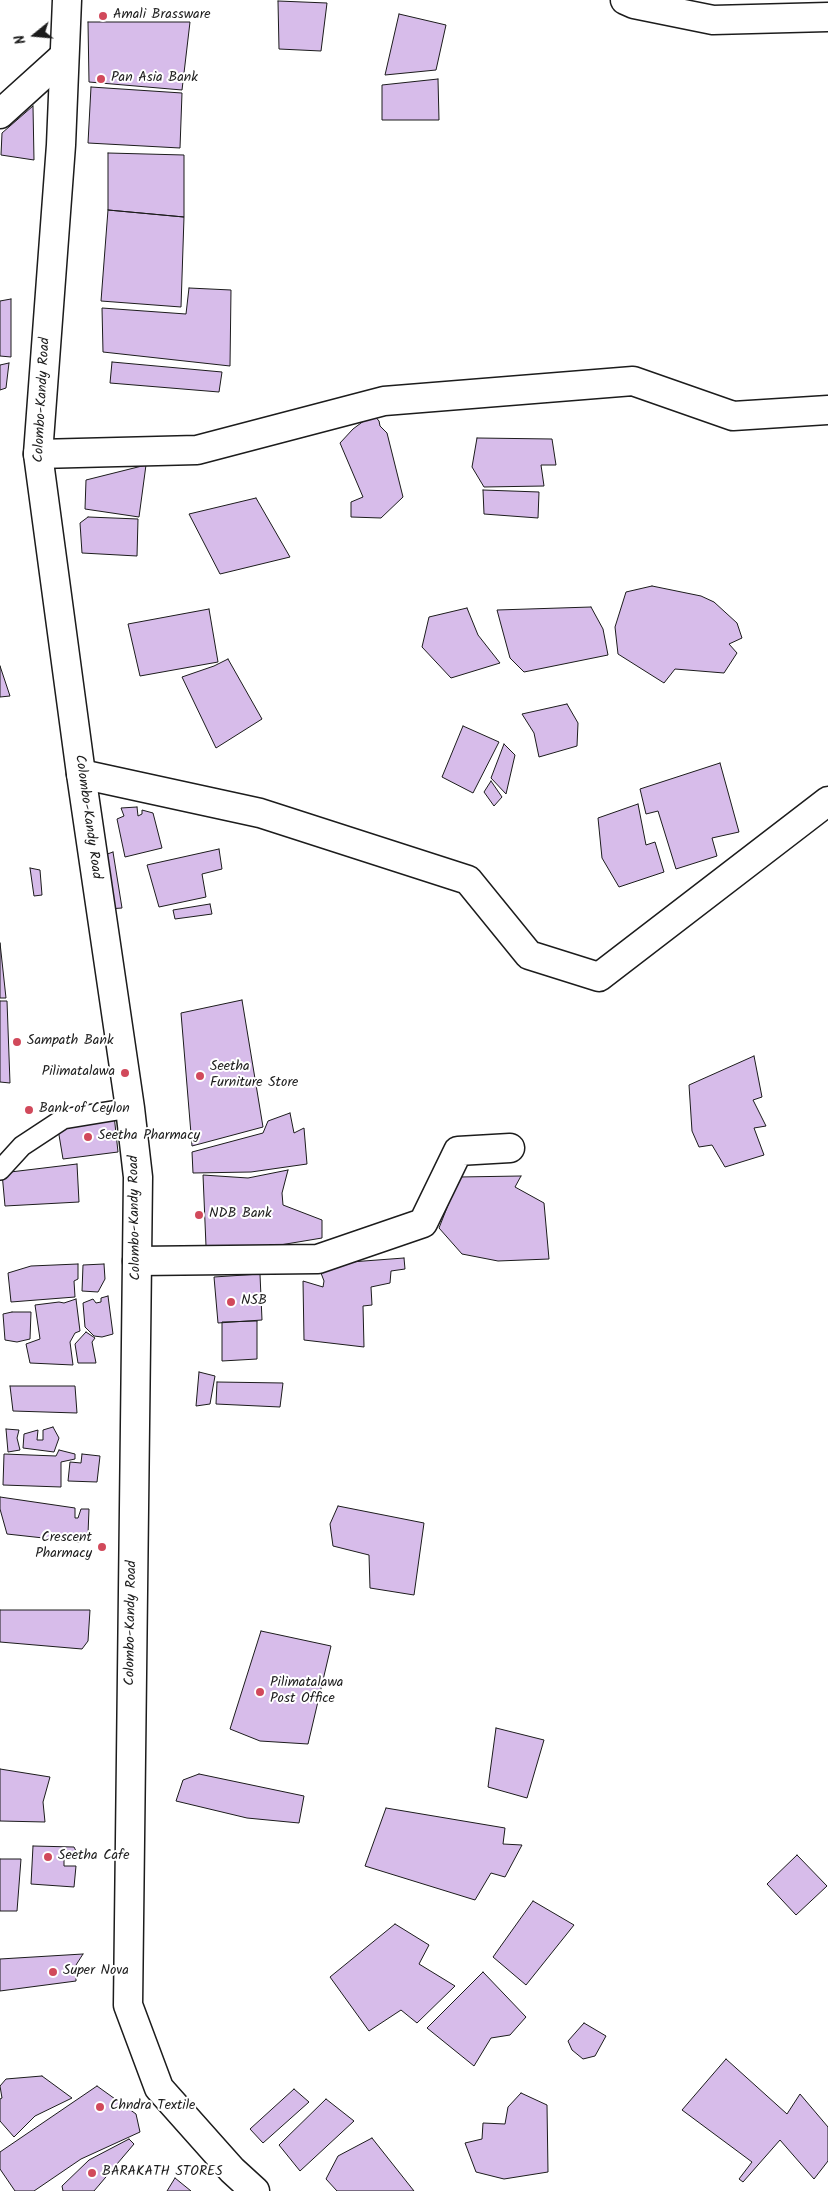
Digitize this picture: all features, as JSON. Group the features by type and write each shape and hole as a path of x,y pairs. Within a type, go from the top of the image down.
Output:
{"main road":[{"name":"Colombo-Kandy Road","path":"67,0 61,145 38,454 81,774 130,1108 138,1177 128,2005 159,2088 232,2170 255,2191"},
{"path":"625,0 634,4 713,20 828,17"},
{"path":"0,114 64,56"},
{"path":"38,454 197,450 384,401 633,381 733,416 828,410"},
{"path":"81,774 260,813 468,880 529,954 599,977 828,801"},
{"path":"137,1261 318,1259 424,1223 458,1150 510,1148"}],"lane":[{"path":"0,1170 22,1146 63,1119 130,1108"}],"building":[{"path":"278,1 327,3 321,51 279,49"},
{"path":"399,14 446,25 436,70 385,75"},
{"path":"88,22 190,22 182,90 89,82"},
{"path":"438,79 439,120 382,120 382,85"},
{"path":"91,87 182,93 180,148 88,143"},
{"path":"33,106 34,160 1,155 2,133"},
{"path":"108,153 184,155 184,217 108,210"},
{"path":"108,210 184,217 181,307 101,301"},
{"path":"189,288 231,290 230,366 103,352 102,308 186,314"},
{"path":"11,299 11,357 0,356 0,301"},
{"path":"112,362 222,372 219,392 110,383"},
{"path":"9,363 6,388 0,390 0,365"},
{"path":"373,414 387,433 403,497 381,518 351,517 351,502 363,497 340,443 353,429"},
{"path":"477,438 552,439 556,465 541,465 544,486 484,487 472,467"},
{"path":"146,465 139,517 85,509 86,480"},
{"path":"483,490 539,492 538,518 484,514"},
{"path":"256,498 290,557 220,574 189,514"},
{"path":"88,517 138,519 137,556 82,553 80,523"},
{"path":"652,586 701,596 714,602 737,623 742,638 729,644 737,653 724,673 675,669 664,683 618,654 615,627 626,592"},
{"path":"591,607 603,629 608,655 524,672 510,658 497,610"},
{"path":"467,608 478,635 500,663 451,678 422,647 429,617"},
{"path":"209,609 218,662 140,676 128,624"},
{"path":"228,659 262,719 216,748 182,677"},
{"path":"0,666 10,696 0,697"},
{"path":"567,704 578,723 577,746 539,757 534,733 522,714"},
{"path":"463,726 499,742 473,793 442,777"},
{"path":"504,744 515,755 506,794 491,778"},
{"path":"720,763 739,832 712,838 717,856 676,869 658,811 646,814 640,789"},
{"path":"491,781 502,797 494,806 484,792"},
{"path":"638,804 646,845 655,842 664,872 619,887 602,858 598,818"},
{"path":"137,807 138,816 142,814 142,810 153,813 162,848 125,857 117,819 124,816 121,808"},
{"path":"219,849 222,869 202,874 206,897 159,907 147,865"},
{"path":"113,852 122,908 108,909 99,857"},
{"path":"30,868 40,870 42,895 34,896"},
{"path":"210,904 212,914 175,919 173,910"},
{"path":"0,943 6,998 0,998"},
{"path":"242,1000 263,1127 192,1146 181,1013"},
{"path":"0,1001 7,1001 10,1083 0,1082"},
{"path":"754,1056 762,1097 753,1100 766,1126 754,1128 764,1155 725,1167 712,1145 699,1147 692,1131 689,1085"},
{"path":"290,1113 294,1133 304,1128 307,1164 251,1172 193,1173 192,1152 263,1133 268,1121"},
{"name":"Seetha Pharmacy","path":"114,1115 118,1152 63,1159 57,1123"},
{"path":"77,1164 79,1202 5,1206 2,1173"},
{"path":"288,1170 282,1193 283,1205 322,1220 322,1238 256,1249 206,1246 203,1175 248,1178"},
{"path":"521,1176 515,1187 544,1203 549,1259 498,1261 462,1254 439,1228 459,1177"},
{"path":"404,1258 405,1269 391,1271 390,1283 371,1287 372,1305 363,1306 364,1347 304,1340 303,1281 323,1287 324,1281 321,1273 324,1264"},
{"path":"78,1264 78,1279 74,1281 75,1297 11,1302 8,1273 31,1266"},
{"path":"104,1264 105,1279 98,1292 82,1291 83,1265"},
{"path":"260,1274 262,1320 218,1323 214,1277"},
{"path":"108,1296 113,1334 102,1337 94,1336 85,1327 83,1303 93,1299 96,1303 101,1302 101,1298"},
{"path":"76,1299 80,1331 75,1333 70,1342 73,1365 30,1363 26,1344 40,1339 35,1305 64,1303"},
{"path":"31,1312 30,1339 17,1342 5,1340 3,1314"},
{"path":"257,1321 257,1359 222,1361 222,1322"},
{"path":"86,1332 95,1338 92,1342 96,1363 78,1363 75,1344"},
{"path":"199,1372 215,1376 210,1404 196,1406"},
{"path":"217,1382 283,1383 280,1407 216,1404"},
{"path":"10,1386 75,1386 77,1413 13,1411"},
{"path":"53,1427 59,1438 54,1452 23,1448 24,1434 38,1430 37,1440 43,1440 43,1430"},
{"path":"6,1429 19,1430 17,1438 20,1450 8,1452"},
{"path":"59,1450 75,1454 75,1459 61,1462 61,1487 3,1485 4,1454 56,1456"},
{"path":"82,1454 100,1456 97,1482 68,1481 70,1462 81,1463"},
{"path":"0,1497 75,1508 75,1518 78,1518 81,1509 89,1509 88,1534 80,1542 7,1534 0,1509"},
{"path":"338,1506 424,1523 414,1595 370,1588 369,1555 333,1546 330,1524"},
{"path":"0,1610 90,1610 88,1641 82,1649 0,1642"},
{"path":"261,1631 331,1646 308,1744 260,1741 230,1729"},
{"path":"496,1728 544,1740 527,1798 488,1787"},
{"path":"0,1769 50,1777 43,1802 45,1822 0,1821"},
{"path":"199,1774 304,1796 299,1823 247,1818 176,1801 183,1780"},
{"path":"386,1808 505,1828 503,1844 522,1845 505,1877 491,1873 475,1900 365,1866"},
{"path":"33,1846 74,1847 76,1851 64,1856 64,1866 76,1866 74,1887 31,1884"},
{"path":"797,1855 827,1886 796,1915 767,1884"},
{"path":"0,1859 21,1859 17,1911 0,1911"},
{"path":"533,1901 574,1925 526,1985 493,1957"},
{"path":"395,1924 429,1945 419,1964 455,1986 417,2023 401,2010 369,2031 330,1977"},
{"path":"83,1954 76,1965 76,1981 0,1991 0,1959"},
{"path":"483,1972 526,2017 510,2035 491,2038 474,2066 427,2028"},
{"path":"584,2023 606,2036 595,2056 583,2059 572,2050 568,2041"},
{"path":"726,2059 787,2114 800,2094 828,2127 828,2161 814,2179 780,2140 743,2182 739,2179 752,2162 682,2110"},
{"path":"42,2076 72,2098 35,2116 14,2137 0,2121 0,2099 2,2098 0,2086 6,2079"},
{"path":"97,2086 136,2114 140,2132 81,2159 34,2191 15,2191 0,2169 0,2152"},
{"path":"294,2089 309,2102 263,2143 250,2129"},
{"path":"521,2093 547,2105 548,2172 504,2179 476,2172 465,2143 482,2139 483,2123 505,2124 508,2107"},
{"path":"326,2099 354,2121 300,2171 279,2145"},
{"path":"372,2138 414,2191 337,2191 326,2179 338,2156"},
{"name":"BARAKATH STORES","path":"129,2139 134,2144 94,2191 63,2191 62,2186 89,2160"},
{"path":"175,2178 191,2191 167,2191"}],"place":[{"name":"Amali Brassware","path":"103,16"},
{"name":"Pan Asia Bank","path":"101,79"},
{"name":"Sampath Bank","path":"17,1042"},
{"name":"Pilimatalawa","path":"125,1073"},
{"name":"Seetha Furniture Store","path":"200,1076"},
{"name":"Bank of Ceylon","path":"29,1110"},
{"name":"Seetha Pharmacy","path":"88,1137"},
{"name":"NDB Bank","path":"199,1215"},
{"name":"NSB","path":"231,1302"},
{"name":"Crescent Pharmacy","path":"102,1547"},
{"name":"Pilimatalawa Post Office","path":"260,1692"},
{"name":"Seetha Cafe","path":"48,1857"},
{"name":"Super Nova","path":"53,1972"},
{"name":"Chndra Textile","path":"100,2107"},
{"name":"BARAKATH STORES","path":"92,2173"}]}
